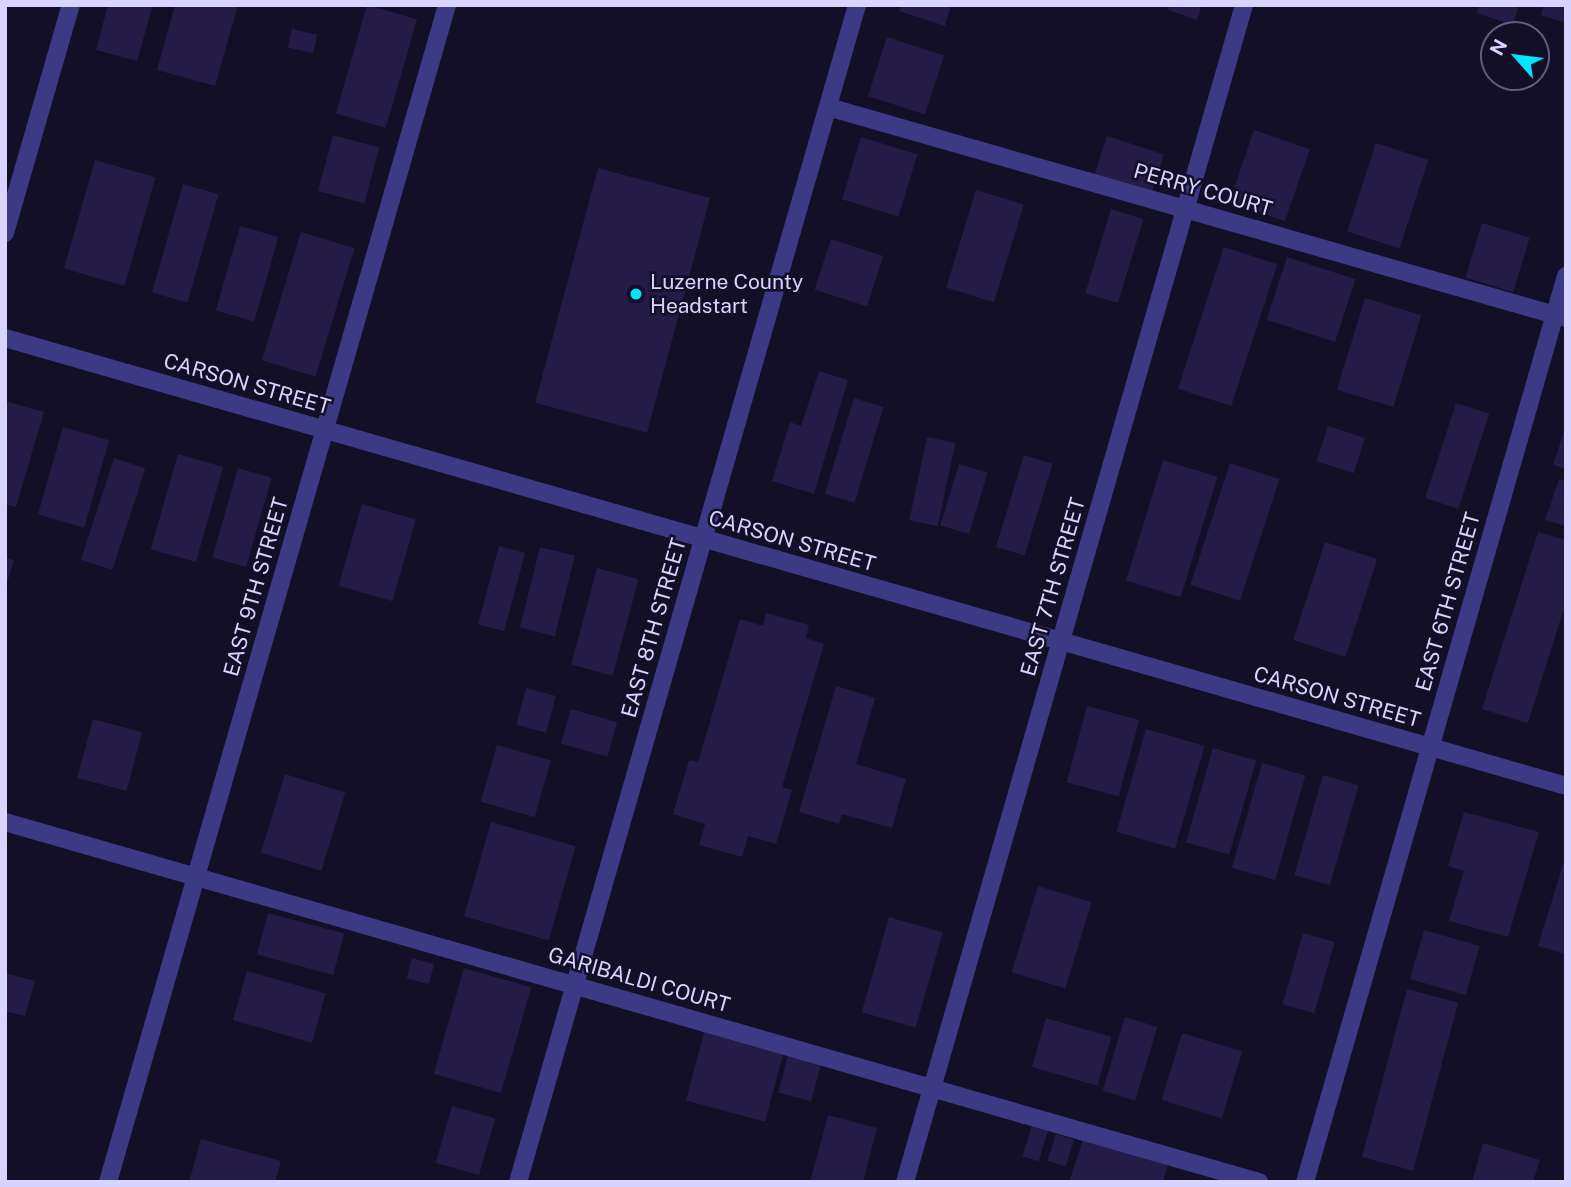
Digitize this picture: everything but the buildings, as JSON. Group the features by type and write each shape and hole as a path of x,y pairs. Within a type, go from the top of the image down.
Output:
{"street":[{"path":"5,233 71,5"},
{"name":"EAST 9TH STREET","path":"108,1182 447,5"},
{"name":"EAST 8TH STREET","path":"518,1182 857,5"},
{"name":"EAST 7TH STREET","path":"905,1182 1244,5"},
{"name":"PERRY COURT","path":"828,107 1560,316"},
{"name":"EAST 6TH STREET","path":"1305,1182 1430,747 1560,316 1566,276"},
{"name":"CARSON STREET","path":"5,338 1566,786"},
{"name":"GARIBALDI COURT","path":"5,822 1259,1182"}],"place":[{"name":"Luzerne County Headstart","path":"636,294"}]}
